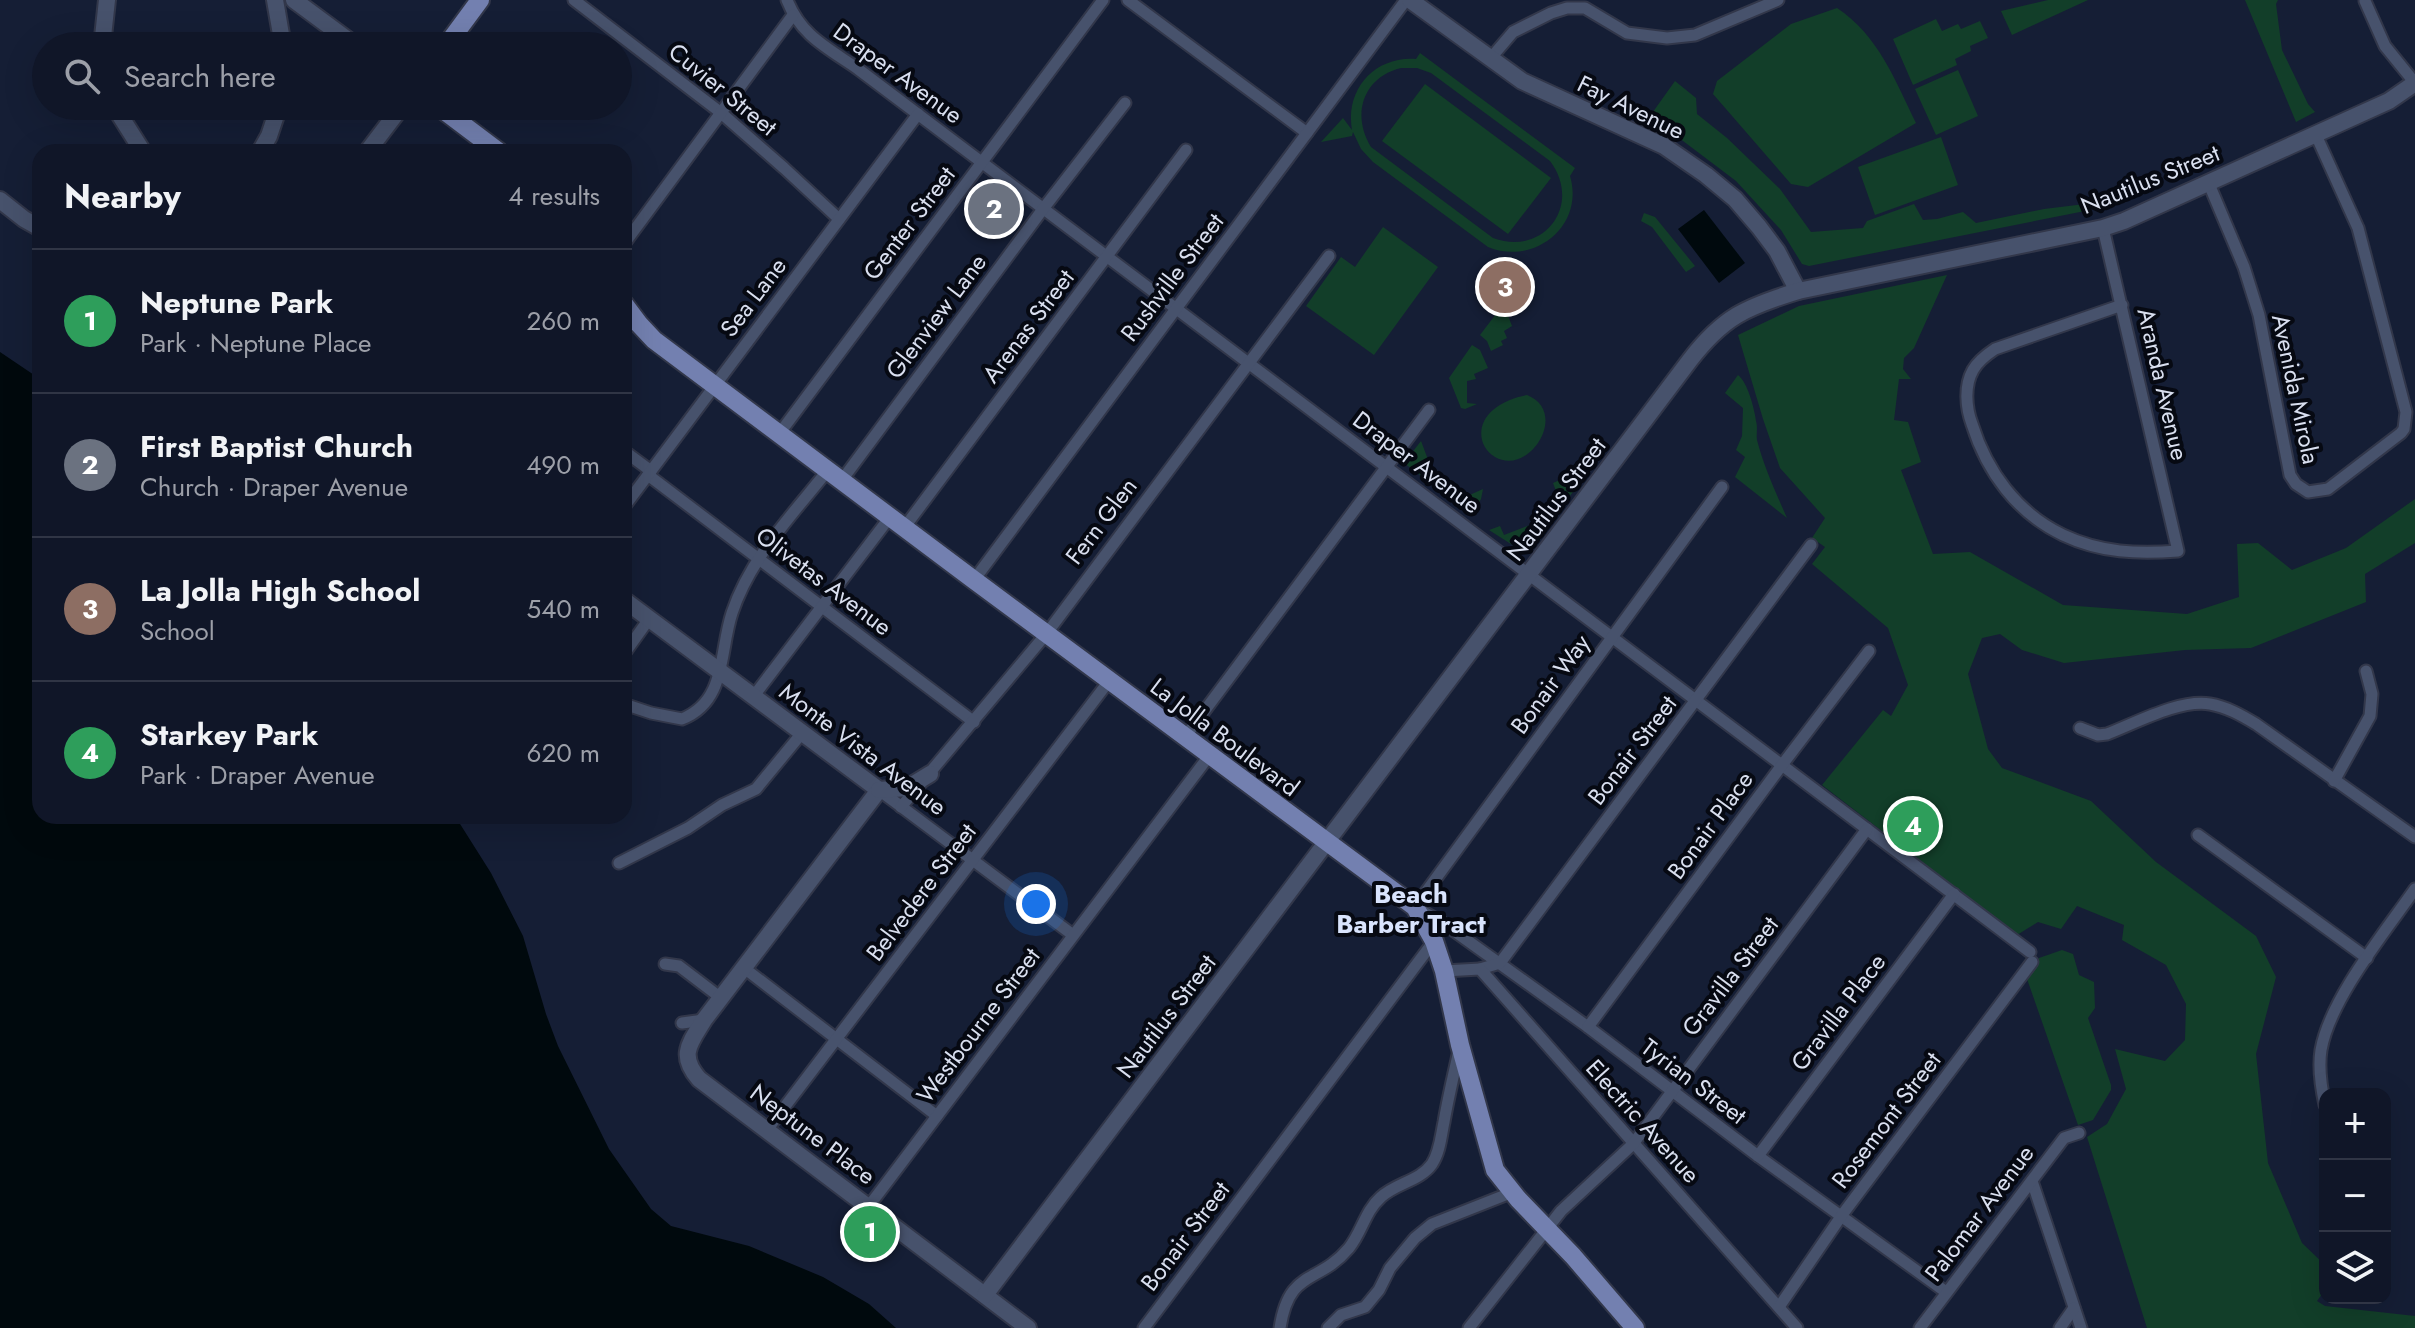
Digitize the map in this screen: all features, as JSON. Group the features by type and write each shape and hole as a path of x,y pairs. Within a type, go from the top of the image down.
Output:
{"main road":[{"path":"456,32 480,0"},
{"path":"457,120 488,144"},
{"name":"La Jolla Boulevard","path":"632,315 654,340 1415,907 1434,941 1444,971 1460,1045 1495,1170 1546,1227 1624,1324"}],"street":[{"path":"104,32 107,0"},
{"path":"275,0 281,32"},
{"path":"294,0 337,32"},
{"name":"Cuvier Street","path":"574,0 616,32"},
{"name":"Draper Avenue","path":"787,0 798,24 812,37 1954,894 2031,957"},
{"name":"Genter Street","path":"779,434 1103,0"},
{"path":"1128,0 1307,133"},
{"name":"Rushville Street","path":"974,580 1408,0"},
{"name":"Fay Avenue","path":"1408,0 1522,81 1664,146 1706,175 1735,199 1759,227 1777,251 1798,291"},
{"path":"1490,59 1513,32 1567,8 1585,8 1627,33 1667,38 1695,35 1778,0"},
{"path":"2365,1 2385,46 2415,83"},
{"path":"632,233 793,15"},
{"name":"Cuvier Street","path":"632,44 720,112 839,219"},
{"name":"Nautilus Street","path":"985,1295 1704,342 1726,321 1743,310 1798,291 2103,228 2316,135 2389,101 2415,83"},
{"name":"Glenview Lane","path":"632,707 682,719 706,704 719,672 731,614 758,560 835,475 1125,103"},
{"name":"Sea Lane","path":"632,497 918,114"},
{"path":"123,120 138,144"},
{"path":"264,144 274,120"},
{"path":"373,144 391,120"},
{"name":"Avenida Mirola","path":"2209,184 2244,267 2259,315 2290,475 2296,484 2308,492 2328,489 2401,433 2406,412 2358,228 2316,135"},
{"name":"Arenas Street","path":"753,697 822,607 897,522 1107,256 1186,150"},
{"path":"0,200 32,224"},
{"name":"Aranda Avenue","path":"2103,228 2122,305 2178,551 2142,554 2107,550 2064,536 2033,518 1990,469 1968,413 1967,387 1971,372 1982,358 2005,344 2122,305"},
{"name":"Fern Glen","path":"901,807 1047,633 1329,256"},
{"path":"1185,737 1429,410"},
{"name":"Olivetas Avenue","path":"632,458 758,560 974,722"},
{"name":"Bonair Way","path":"1415,907 1722,487"},
{"name":"Bonair Street","path":"1500,963 1811,545"},
{"name":"Monte Vista Avenue","path":"632,606 1073,935"},
{"path":"632,643 649,619"},
{"name":"Bonair Place","path":"1588,1027 1869,651"},
{"path":"2334,781 2370,716 2372,694 2366,671"},
{"name":"Belvedere Street","path":"767,1130 1109,681"},
{"path":"2080,728 2098,735 2107,734 2189,704 2208,704 2233,710 2415,837"},
{"path":"619,863 756,789 802,733"},
{"name":"Westbourne Street","path":"869,1206 1209,756"},
{"path":"682,1023 704,1020 879,790 901,791 930,774"},
{"name":"Gravilla Street","path":"1469,1328 1546,1227 1633,1144 1867,829"},
{"path":"2198,835 2367,958"},
{"path":"2322,1088 2321,1053 2334,1009 2415,889"},
{"name":"Gravilla Place","path":"1758,1156 1954,894"},
{"name":"Tyrian Street","path":"1415,907 1500,963 1946,1292"},
{"name":"Bonair Street","path":"1144,1328 1434,941"},
{"name":"Rosemont Street","path":"1779,1307 1842,1215 2031,957"},
{"path":"1444,971 1480,969 1500,963"},
{"path":"665,964 679,966 721,998"},
{"path":"744,968 937,1116"},
{"name":"Electric Avenue","path":"1480,969 1779,1307 1792,1326"},
{"name":"Neptune Place","path":"704,1020 687,1054 691,1070 699,1079 1028,1328"},
{"path":"1280,1328 1286,1299 1296,1286 1346,1252 1366,1215 1382,1195 1431,1166 1442,1136 1460,1045"},
{"name":"Palomar Avenue","path":"1920,1328 2064,1138 2079,1133"},
{"path":"2032,1181 2081,1328"},
{"path":"1328,1328 1341,1315 1365,1307 1379,1290 1390,1268 1432,1224 1513,1192"},
{"path":"2060,1328 2074,1308"}],"green space":[{"path":"2048,0 2088,0 2012,35 2001,11"},
{"path":"2245,0 2278,0 2282,50 2308,104 2315,112 2296,122"},
{"path":"1837,8 1864,31 1874,45 1893,75 1916,123 1808,187 1791,184 1713,94 1717,81 1791,24"},
{"path":"1936,19 1942,31 1958,24 1961,29 1980,21 1988,38 1970,46 1971,51 1955,59 1957,65 1913,85 1893,39"},
{"path":"1420,53 1575,168 1570,176 1573,194 1570,211 1552,237 1522,251 1488,247 1373,162 1361,149 1353,132 1352,136 1321,142 1343,118 1352,130 1353,102 1358,89 1375,70 1387,63 1416,59","holes":["1401,68 1417,68 1431,73 1550,161 1559,178 1562,194 1560,210 1542,234 1511,242 1493,238 1371,147 1362,122 1364,99 1377,80 1388,73"]},
{"path":"1958,70 1978,116 1936,135 1915,89"},
{"path":"1675,81 1696,98 1697,114 1780,189 1811,232 1863,228 1867,221 1914,204 1923,220 1963,212 1976,223 2085,204 2085,211 1809,266 1802,264 1781,230 1736,181 1650,116"},
{"path":"1425,84 1551,178 1508,234 1382,141"},
{"path":"1941,137 1958,185 1875,215 1858,167"},
{"path":"1644,213 1655,217 1695,266 1686,272 1652,227 1641,221"},
{"path":"1383,227 1438,267 1374,355 1306,306 1341,257 1355,267"},
{"path":"1947,275 1914,348 1904,358 1903,369 1911,379 1899,379 1894,420 1908,422 1921,462 1901,470 1933,554 1970,552 2063,605 2187,614 2239,597 2237,544 2258,543 2292,570 2346,548 2415,499 2415,543 2365,574 2366,602 2251,648 2185,650 2064,663 2022,650 2000,634 1982,638 1968,674 1988,749 2002,768 2091,801 2156,862 2256,936 2276,977 2256,1054 2268,1163 2302,1243 2319,1259 2317,1301 2325,1306 2415,1316 2415,1328 2147,1328 2087,1137 2107,1124 2126,1089 2115,1049 2165,1061 2185,1040 2186,1004 2166,965 2122,940 2124,925 2077,906 2061,929 2038,922 2017,935 1822,785 1883,710 1891,716 1908,685 1888,628 1812,564 1825,547 1812,538 1825,518 1780,468 1738,335 1799,306"},
{"path":"1507,313 1512,326 1504,331 1507,338 1501,341 1503,345 1491,351 1480,335 1496,314"},
{"path":"1472,345 1480,350 1488,368 1474,374 1476,379 1467,381 1467,403 1477,404 1465,409 1461,408 1449,378"},
{"path":"1738,375 1750,396 1760,450 1787,518 1735,477 1745,457 1736,450 1742,436 1743,408 1725,393"},
{"path":"1527,395 1539,403 1545,415 1540,440 1520,458 1508,461 1495,457 1482,441 1484,421 1501,405"},
{"path":"1421,441 1438,486 1456,483 1463,498 1483,489 1474,511 1469,512 1404,463"},
{"path":"1577,472 1580,483 1525,553 1489,530 1500,526 1504,535 1551,517 1548,509 1561,504 1553,483"},
{"path":"2062,950 2073,954 2079,975 2094,982 2095,1008 2088,1018 2111,1085 2093,1120 2078,1125 2026,976 2039,958"}],"shaded area":[{"path":"1704,210 1745,263 1719,283 1678,229"},
{"path":"0,352 32,374 32,824 460,824 491,873 523,936 558,1046 609,1149 651,1209 671,1226 749,1246 823,1277 869,1304 896,1328 0,1328"}],"place":[{"name":"First Baptist Church","path":"994,209"},
{"name":"La Jolla High School","path":"1505,287"},
{"name":"Starkey Park","path":"1913,826"},
{"name":"Neptune Park","path":"870,1232"}],"district":[{"name":"Beach Barber Tract","path":"1411,909"}]}
